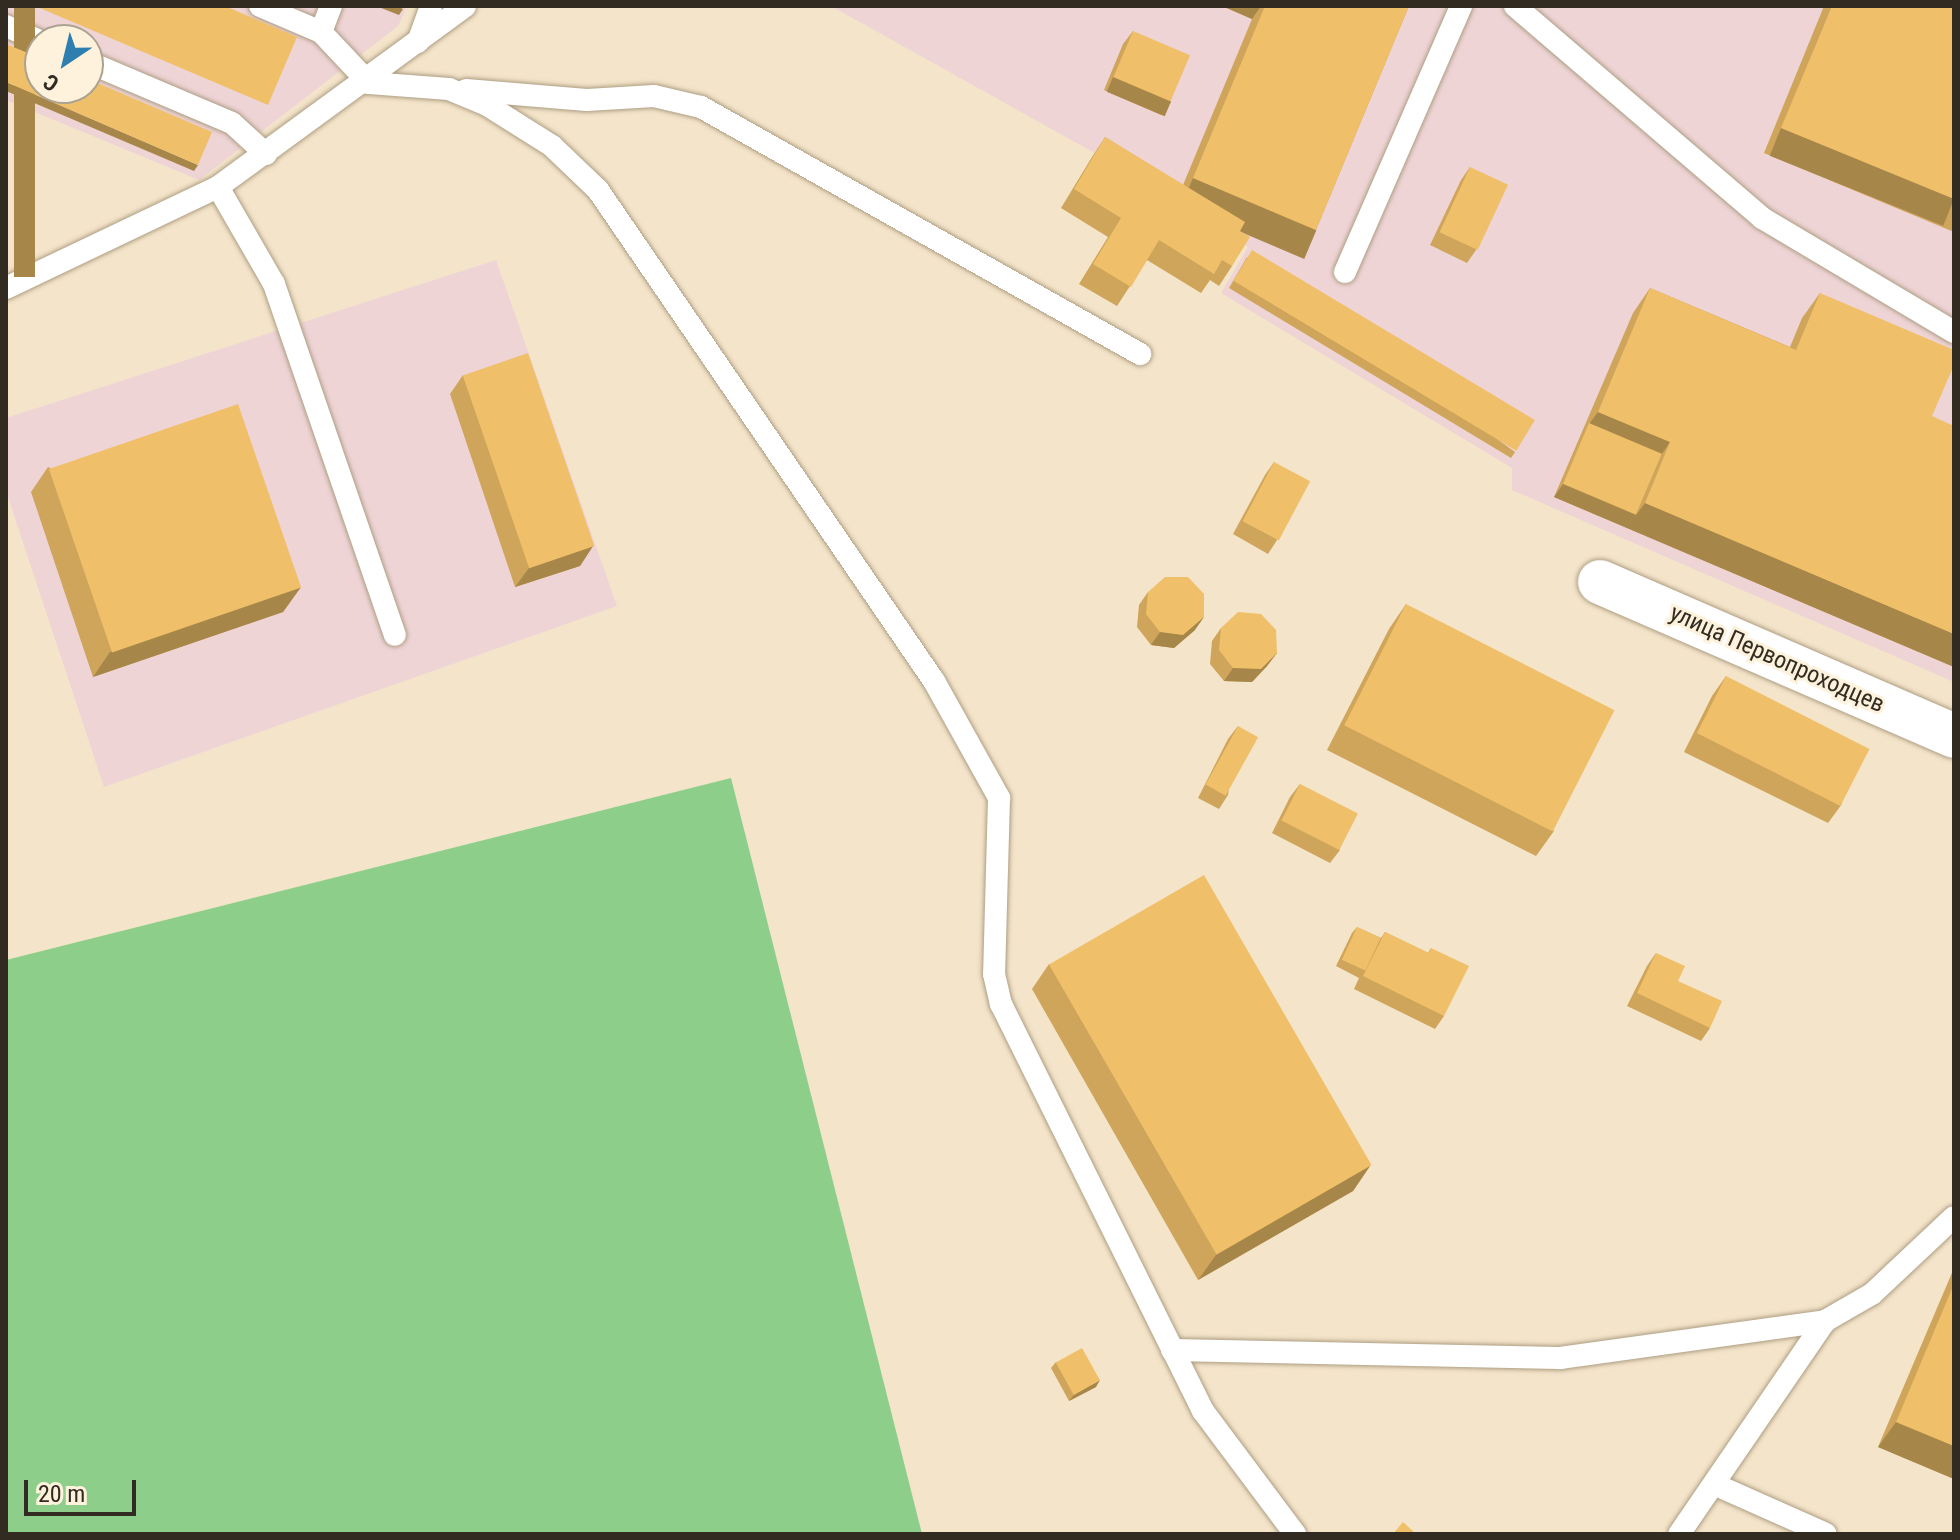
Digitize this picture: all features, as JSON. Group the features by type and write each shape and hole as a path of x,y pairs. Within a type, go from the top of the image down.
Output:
{"street":[{"name":"улица Первопроходцев","path":"1600,582 1954,736"}],"lane":[{"path":"260,6 321,32 369,83 587,100 654,96 701,107 1140,354"},
{"path":"321,32 331,6"},
{"path":"417,45 431,6"},
{"path":"6,288 218,187 369,83 465,6"},
{"path":"1345,272 1461,6"},
{"path":"1515,6 1762,218 1954,332"},
{"path":"104,69 232,123 266,154"},
{"path":"449,89 521,124 598,190 991,773 999,798 994,974 1001,1004 1172,1350 1226,1445 1295,1534"},
{"path":"218,187 274,284 395,635"},
{"path":"1172,1350 1560,1358 1825,1321 1872,1294 1954,1217"},
{"path":"1679,1534 1716,1485 1825,1321"},
{"path":"1716,1485 1826,1534"}],"shaded area":[{"path":"6,6 407,6 398,26 199,180 6,100"},
{"path":"831,6 1954,6 1954,682 1512,490 1512,468 1221,293 1248,247 1170,195"},
{"path":"496,260 617,606 104,787 6,491 6,418"}],"green space":[{"path":"731,778 922,1534 6,1534 6,960"}],"building":[{"path":"35,6 225,6 297,37 268,105 104,35 104,24 77,24"},
{"path":"1265,6 1409,6 1316,230 1193,178"},
{"path":"1832,6 1954,6 1954,199 1781,128"},
{"path":"1133,31 1190,55 1171,101 1113,77"},
{"path":"6,44 24,51 24,90 6,82"},
{"path":"104,86 212,132 198,165 57,104 104,104"},
{"path":"1105,137 1245,222 1240,231 1250,237 1232,266 1222,260 1214,274 1159,240 1131,287 1093,264 1121,218 1074,189"},
{"path":"1470,167 1508,185 1478,250 1440,232"},
{"path":"1252,250 1535,420 1516,451 1233,281"},
{"path":"1650,288 1796,350 1820,293 1954,350 1954,365 1932,416 1954,426 1954,634 1645,503 1670,442 1598,412"},
{"path":"528,353 594,546 529,568 463,375"},
{"path":"238,404 301,587 112,653 49,469"},
{"path":"1589,423 1662,454 1636,515 1563,484"},
{"path":"1274,462 1310,481 1279,540 1243,521"},
{"path":"1165,577 1188,577 1204,594 1204,617 1183,635 1160,632 1146,614 1148,592"},
{"path":"1406,604 1614,710 1553,831 1344,725"},
{"path":"1238,612 1261,614 1276,630 1277,653 1261,669 1233,668 1219,650 1221,628"},
{"path":"1726,676 1869,749 1840,806 1697,733"},
{"path":"1238,726 1258,737 1226,796 1206,785"},
{"path":"1300,784 1358,814 1339,850 1281,821"},
{"path":"1204,875 1372,1165 1216,1255 1049,964"},
{"path":"1357,927 1381,938 1365,971 1342,960"},
{"path":"1385,932 1429,953 1431,948 1469,966 1444,1016 1363,976"},
{"path":"1656,953 1685,966 1678,981 1722,1001 1710,1028 1637,993"},
{"path":"1954,1284 1954,1446 1896,1422"},
{"path":"1082,1348 1100,1380 1074,1395 1056,1363"},
{"path":"1403,1522 1416,1534 1393,1534"}]}
